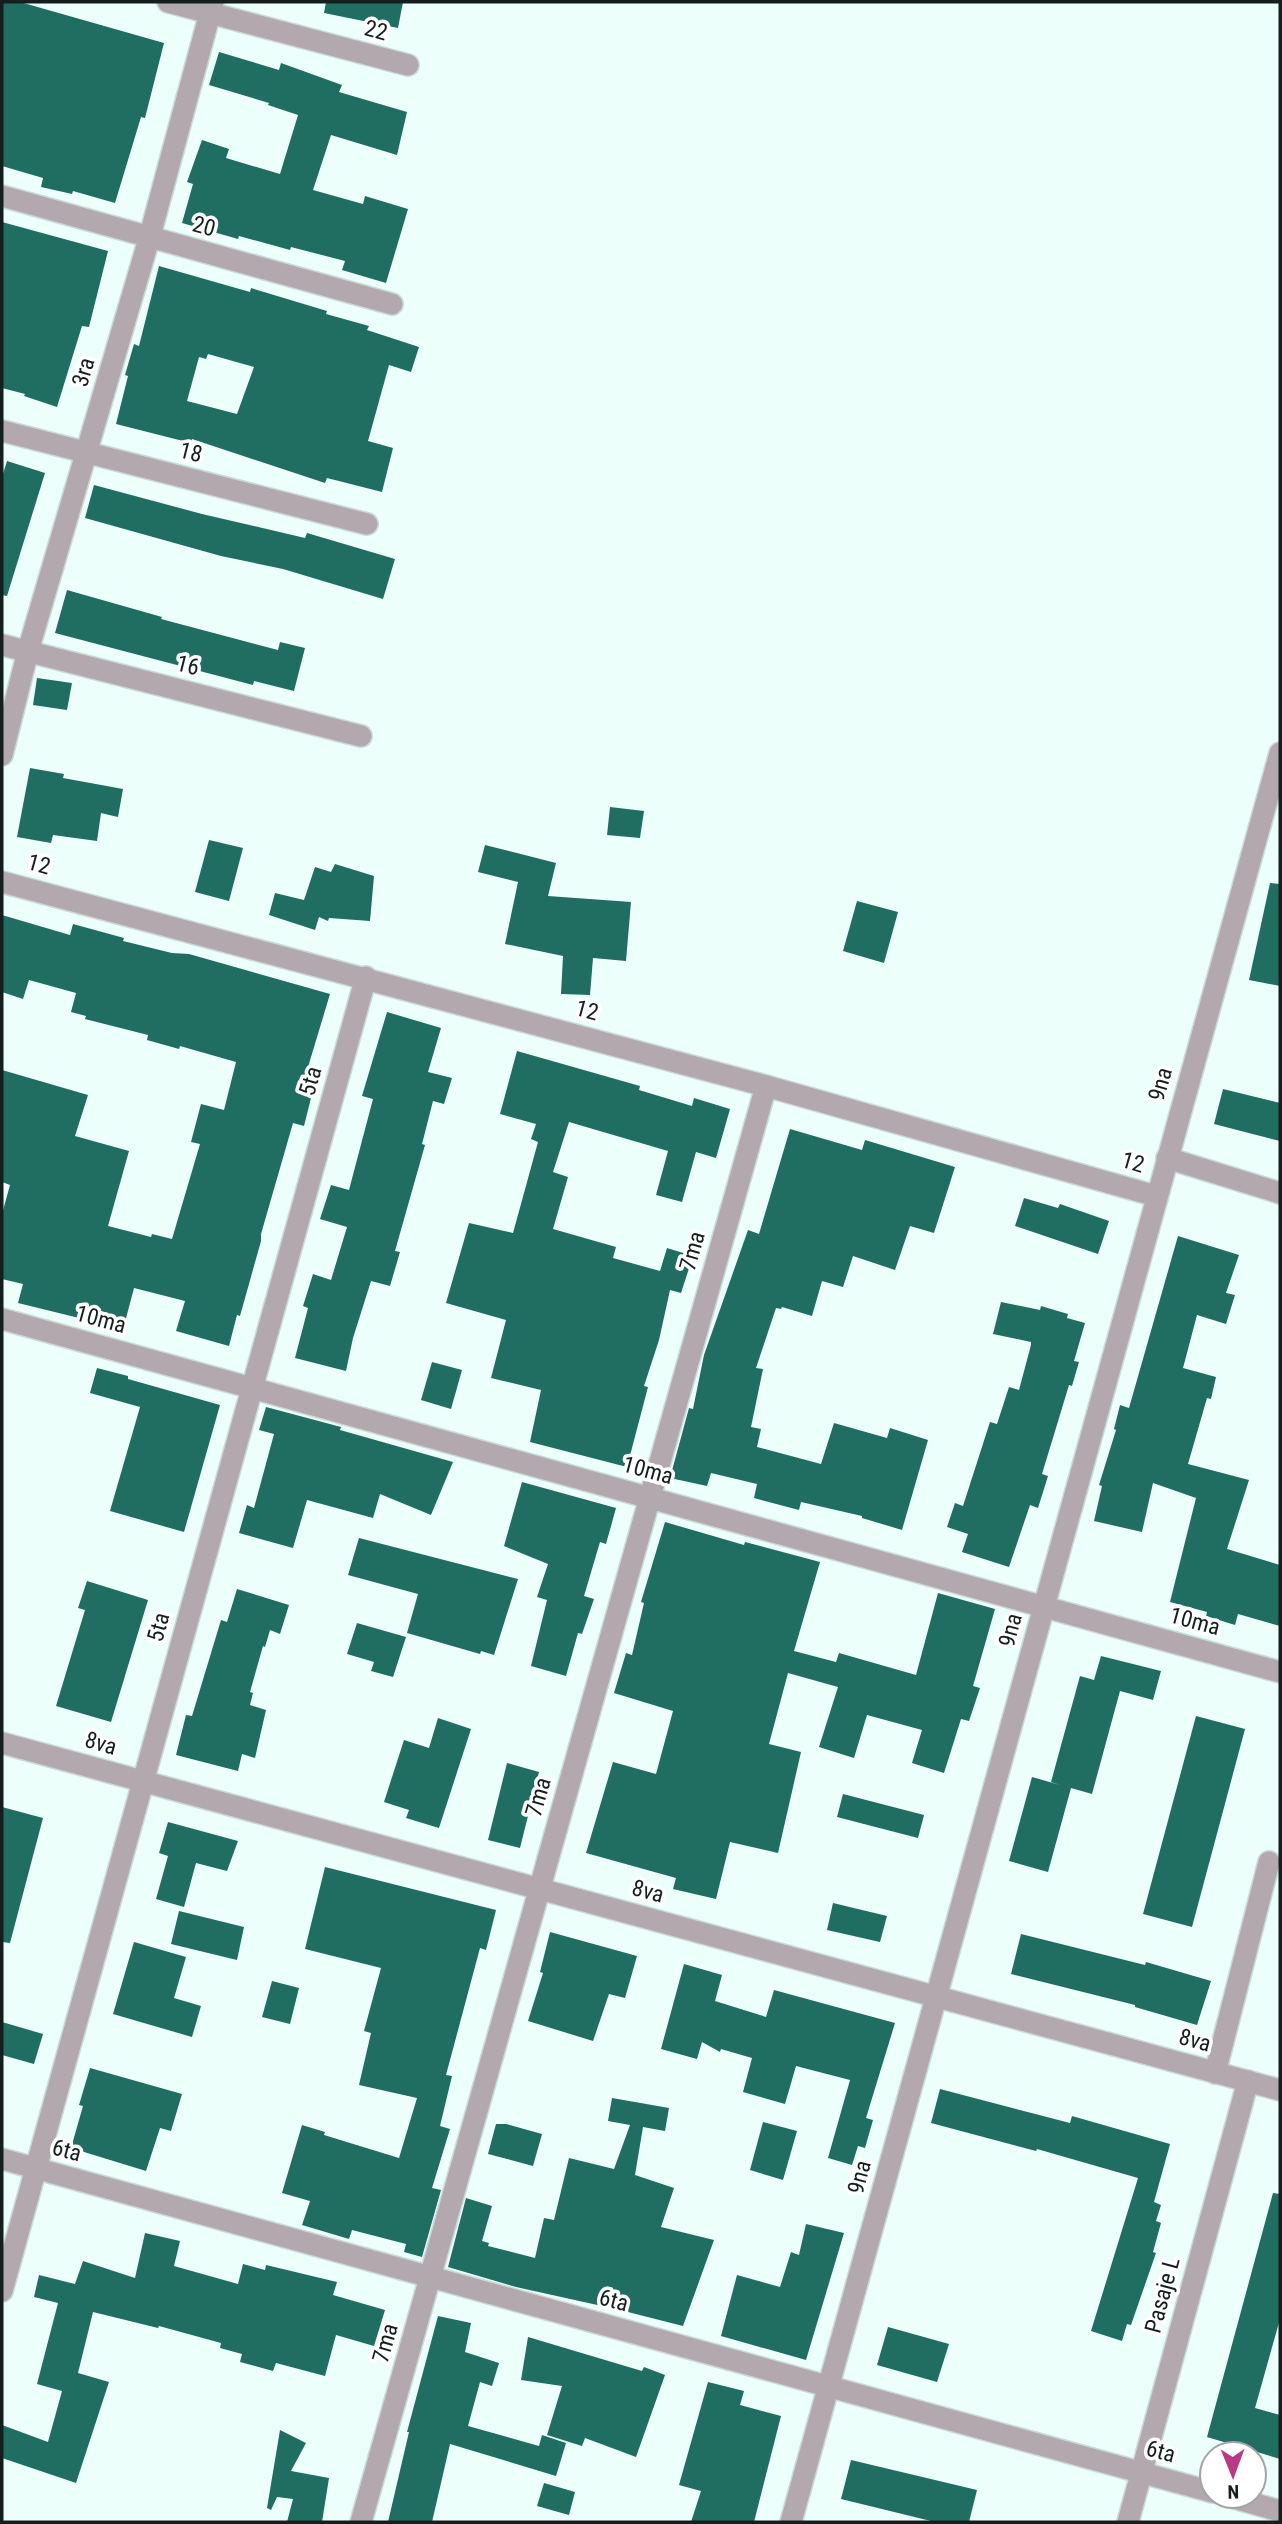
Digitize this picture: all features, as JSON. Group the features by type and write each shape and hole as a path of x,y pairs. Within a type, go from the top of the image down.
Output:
{"street":[{"name":"22","path":"168,2 212,8 408,65"},
{"name":"3ra","path":"2,755 28,651 149,239 212,8"},
{"name":"20","path":"2,196 149,239 392,304"},
{"name":"18","path":"2,431 367,524"},
{"name":"16","path":"2,645 361,736"},
{"name":"9na","path":"791,2522 1280,753"},
{"name":"12","path":"2,882 366,977 1156,1196"},
{"name":"5ta","path":"2,2291 366,977"},
{"name":"7ma","path":"361,2522 766,1086"},
{"name":"12","path":"1167,1158 1280,1193"},
{"name":"10ma","path":"2,1319 1280,1672"},
{"name":"8va","path":"2,1743 1280,2090"},
{"path":"1215,2073 1269,1863"},
{"name":"Pasaje L","path":"1128,2522 1248,2081"},
{"name":"6ta","path":"2,2159 1198,2488"}],"building":[{"path":"2,2 20,2 164,43 145,118 141,117 115,203 73,191 72,194 41,187 43,178 2,166"},
{"path":"326,2 403,2 398,28 324,13"},
{"path":"219,52 279,70 281,63 342,85 339,92 407,112 397,155 331,135 313,190 363,204 365,196 408,209 386,283 342,270 345,261 239,236 238,239 182,223 193,184 187,182 202,140 229,149 226,158 280,174 298,115 268,105 269,103 209,85"},
{"path":"2,222 108,251 89,327 82,326 57,407 2,388"},
{"path":"159,266 250,292 251,288 327,311 326,314 369,326 367,330 419,347 411,372 389,365 368,441 393,448 382,492 327,478 325,483 192,439 191,443 116,424 134,344 139,346","holes":["208,354 254,367 237,414 187,401 199,357 206,359"]},
{"path":"7,461 45,473 7,596 2,595 2,477"},
{"path":"94,485 305,538 307,533 395,559 383,599 283,569 221,556 85,518"},
{"path":"67,590 162,617 161,619 278,650 280,642 305,648 294,691 254,681 253,685 55,633"},
{"path":"37,678 72,683 67,710 33,705"},
{"path":"30,768 64,774 63,778 123,789 118,817 101,813 97,841 53,835 51,843 17,837"},
{"path":"610,807 644,811 640,838 607,835"},
{"path":"209,840 243,848 229,901 195,892"},
{"path":"485,845 556,863 548,896 631,902 626,961 593,958 590,995 561,994 563,956 505,944 518,882 478,872"},
{"path":"335,864 374,876 370,921 329,918 328,921 319,917 315,930 269,915 275,893 304,900 315,867 331,872"},
{"path":"1270,883 1280,884 1280,986 1249,980"},
{"path":"857,901 898,912 884,963 843,951"},
{"path":"2,915 70,935 73,924 124,938 123,941 172,953 189,954 330,994 302,1087 313,1090 304,1126 293,1123 240,1316 237,1315 229,1346 176,1331 185,1301 134,1288 125,1322 81,1310 79,1318 18,1303 23,1284 2,1279 2,1214 10,1185 2,1182 2,1070 88,1095 75,1136 129,1151 108,1226 151,1237 152,1234 172,1239 200,1144 191,1142 201,1104 224,1110 236,1062 147,1040 148,1035 85,1019 86,1016 71,1012 76,993 29,980 23,999 2,992"},
{"path":"387,1012 441,1028 428,1072 452,1078 444,1104 433,1101 422,1144 425,1145 395,1251 400,1252 390,1286 371,1281 346,1371 295,1358 308,1308 303,1306 313,1274 331,1280 347,1227 320,1219 331,1185 349,1190 373,1099 362,1096"},
{"path":"517,1051 640,1086 639,1090 692,1106 694,1098 730,1109 716,1158 696,1152 682,1202 656,1195 668,1151 569,1122 553,1172 568,1177 553,1229 616,1247 613,1258 660,1271 667,1248 693,1256 681,1293 670,1290 659,1340 644,1386 648,1387 627,1467 530,1442 541,1390 491,1378 506,1320 446,1303 469,1223 513,1233 538,1142 531,1139 536,1124 500,1114"},
{"path":"1223,1089 1280,1103 1280,1141 1214,1124"},
{"path":"790,1129 862,1150 865,1140 955,1167 934,1233 910,1226 895,1270 853,1256 843,1287 822,1281 812,1316 782,1307 776,1308 756,1368 763,1369 751,1427 761,1429 757,1447 821,1464 834,1423 887,1438 890,1428 928,1440 902,1530 862,1516 801,1502 799,1510 754,1498 757,1484 711,1473 707,1486 670,1478 689,1408 693,1409 704,1355 748,1230 759,1234"},
{"path":"1024,1198 1058,1208 1060,1204 1109,1221 1098,1254 1015,1226"},
{"path":"1178,1236 1239,1255 1226,1293 1235,1295 1226,1324 1197,1315 1183,1368 1216,1377 1211,1399 1207,1398 1188,1464 1249,1480 1227,1549 1280,1565 1280,1626 1238,1614 1235,1625 1206,1616 1207,1612 1170,1602 1196,1498 1153,1483 1142,1532 1094,1521 1102,1486 1099,1485 1116,1430 1114,1429 1120,1405 1129,1408"},
{"path":"1001,1302 1040,1310 1041,1306 1068,1314 1067,1318 1085,1323 1074,1361 1079,1362 1072,1386 1069,1385 1042,1474 1048,1476 1038,1508 1030,1505 1009,1567 962,1552 968,1534 947,1527 955,1503 963,1506 990,1422 997,1424 1009,1387 1019,1390 1031,1345 1031,1342 993,1334"},
{"path":"432,1362 462,1370 451,1409 421,1400"},
{"path":"97,1368 220,1405 184,1532 110,1511 140,1407 90,1393"},
{"path":"266,1407 453,1462 431,1515 380,1494 373,1518 307,1500 293,1548 239,1533 247,1505 254,1508 274,1434 259,1430"},
{"path":"522,1482 616,1508 606,1544 600,1542 584,1596 594,1599 582,1634 578,1633 566,1676 531,1666 547,1600 537,1597 548,1564 504,1546"},
{"path":"665,1522 744,1545 745,1542 820,1562 794,1651 836,1662 839,1653 916,1675 938,1593 995,1609 973,1686 980,1688 969,1721 961,1719 944,1773 912,1763 922,1730 867,1715 854,1758 819,1747 838,1687 788,1673 769,1744 801,1752 778,1853 730,1842 716,1899 673,1889 676,1878 586,1853 613,1762 656,1774 673,1711 614,1693 626,1653 632,1655 644,1603 641,1602"},
{"path":"359,1538 518,1579 494,1655 481,1651 480,1654 407,1633 418,1594 348,1575"},
{"path":"87,1581 148,1600 111,1722 56,1706 85,1610 78,1608"},
{"path":"237,1589 289,1605 280,1634 270,1630 265,1647 263,1646 250,1692 253,1693 250,1705 266,1710 255,1758 242,1754 238,1771 176,1755 186,1715 192,1716 221,1620 227,1622"},
{"path":"357,1623 406,1637 393,1677 371,1671 374,1662 347,1654"},
{"path":"1101,1656 1161,1671 1153,1700 1120,1691 1092,1794 1071,1788 1048,1872 1009,1861 1032,1777 1060,1785 1051,1782 1080,1676 1094,1680"},
{"path":"1196,1716 1245,1729 1192,1927 1143,1914"},
{"path":"438,1718 471,1729 439,1828 406,1818 409,1810 384,1802 404,1740 429,1748"},
{"path":"507,1763 539,1772 520,1848 488,1840"},
{"path":"843,1794 924,1815 918,1838 837,1817"},
{"path":"2,1807 43,1818 10,1943 2,1942"},
{"path":"168,1822 238,1841 227,1871 196,1863 184,1907 156,1899 168,1856 159,1853"},
{"path":"325,1867 496,1910 486,1950 480,1948 446,2075 452,2076 440,2126 450,2129 432,2188 441,2190 422,2257 404,2252 406,2244 352,2230 349,2239 302,2225 310,2201 282,2193 302,2125 325,2132 324,2135 399,2158 417,2098 359,2085 371,2033 364,2031 381,1968 305,1949"},
{"path":"833,1903 887,1916 880,1942 827,1930"},
{"path":"179,1911 244,1927 237,1960 171,1944"},
{"path":"550,1932 637,1956 625,1998 609,1994 593,2041 528,2021 543,1973 540,1972"},
{"path":"1021,1934 1145,1965 1146,1962 1211,1981 1197,2025 1135,2005 1011,1974"},
{"path":"134,1942 186,1957 174,1998 201,2006 192,2037 113,2014"},
{"path":"684,1964 722,1975 715,2001 766,2017 774,1990 895,2023 866,2118 873,2120 865,2148 858,2146 852,2165 828,2158 850,2080 796,2066 785,2104 743,2092 752,2058 721,2049 720,2052 702,2042 697,2059 661,2049"},
{"path":"272,1981 299,1988 290,2024 262,2017"},
{"path":"2,2022 43,2034 34,2064 2,2055"},
{"path":"90,2068 182,2094 171,2131 160,2128 146,2171 71,2148 83,2106 79,2105"},
{"path":"940,2089 1070,2123 1072,2116 1170,2144 1154,2202 1161,2205 1156,2221 1161,2223 1153,2252 1156,2253 1131,2325 1127,2324 1122,2341 1091,2331 1138,2178 931,2123"},
{"path":"612,2098 669,2108 665,2131 643,2127 635,2175 674,2188 661,2227 714,2240 683,2326 516,2287 448,2267 466,2198 492,2206 482,2241 489,2243 488,2246 535,2258 544,2218 554,2220 569,2158 614,2169 630,2125 608,2121"},
{"path":"763,2122 797,2131 783,2180 750,2170"},
{"path":"496,2124 506,2124 542,2134 533,2166 488,2154"},
{"path":"1273,2193 1280,2194 1280,2319 1255,2408 1280,2415 1280,2459 1268,2455 1268,2440 1217,2440 1207,2437"},
{"path":"806,2224 844,2233 806,2360 721,2336 737,2275 780,2287 791,2252 799,2255"},
{"path":"145,2233 180,2241 174,2266 238,2284 243,2264 265,2270 266,2265 337,2282 333,2295 385,2310 374,2346 336,2335 325,2376 276,2363 273,2371 240,2362 242,2354 220,2348 221,2343 93,2312 78,2373 109,2382 76,2483 2,2458 2,2425 48,2442 62,2391 37,2384 58,2303 34,2297 39,2275 75,2284 83,2261 135,2278"},
{"path":"438,2316 471,2323 465,2352 499,2363 492,2386 480,2382 468,2426 539,2446 542,2435 566,2443 556,2476 450,2444 432,2522 388,2522 407,2432"},
{"path":"888,2327 949,2344 937,2382 877,2365"},
{"path":"528,2337 642,2371 644,2367 665,2375 636,2457 585,2438 582,2446 547,2435 562,2386 521,2380"},
{"path":"708,2382 744,2391 740,2405 781,2416 754,2522 691,2522 701,2491 679,2485"},
{"path":"280,2430 306,2443 291,2471 329,2478 322,2522 287,2522 293,2499 277,2497 271,2510 267,2508"},
{"path":"851,2460 977,2490 969,2522 935,2522 841,2499"},
{"path":"544,2483 575,2492 569,2515 537,2506"}]}
